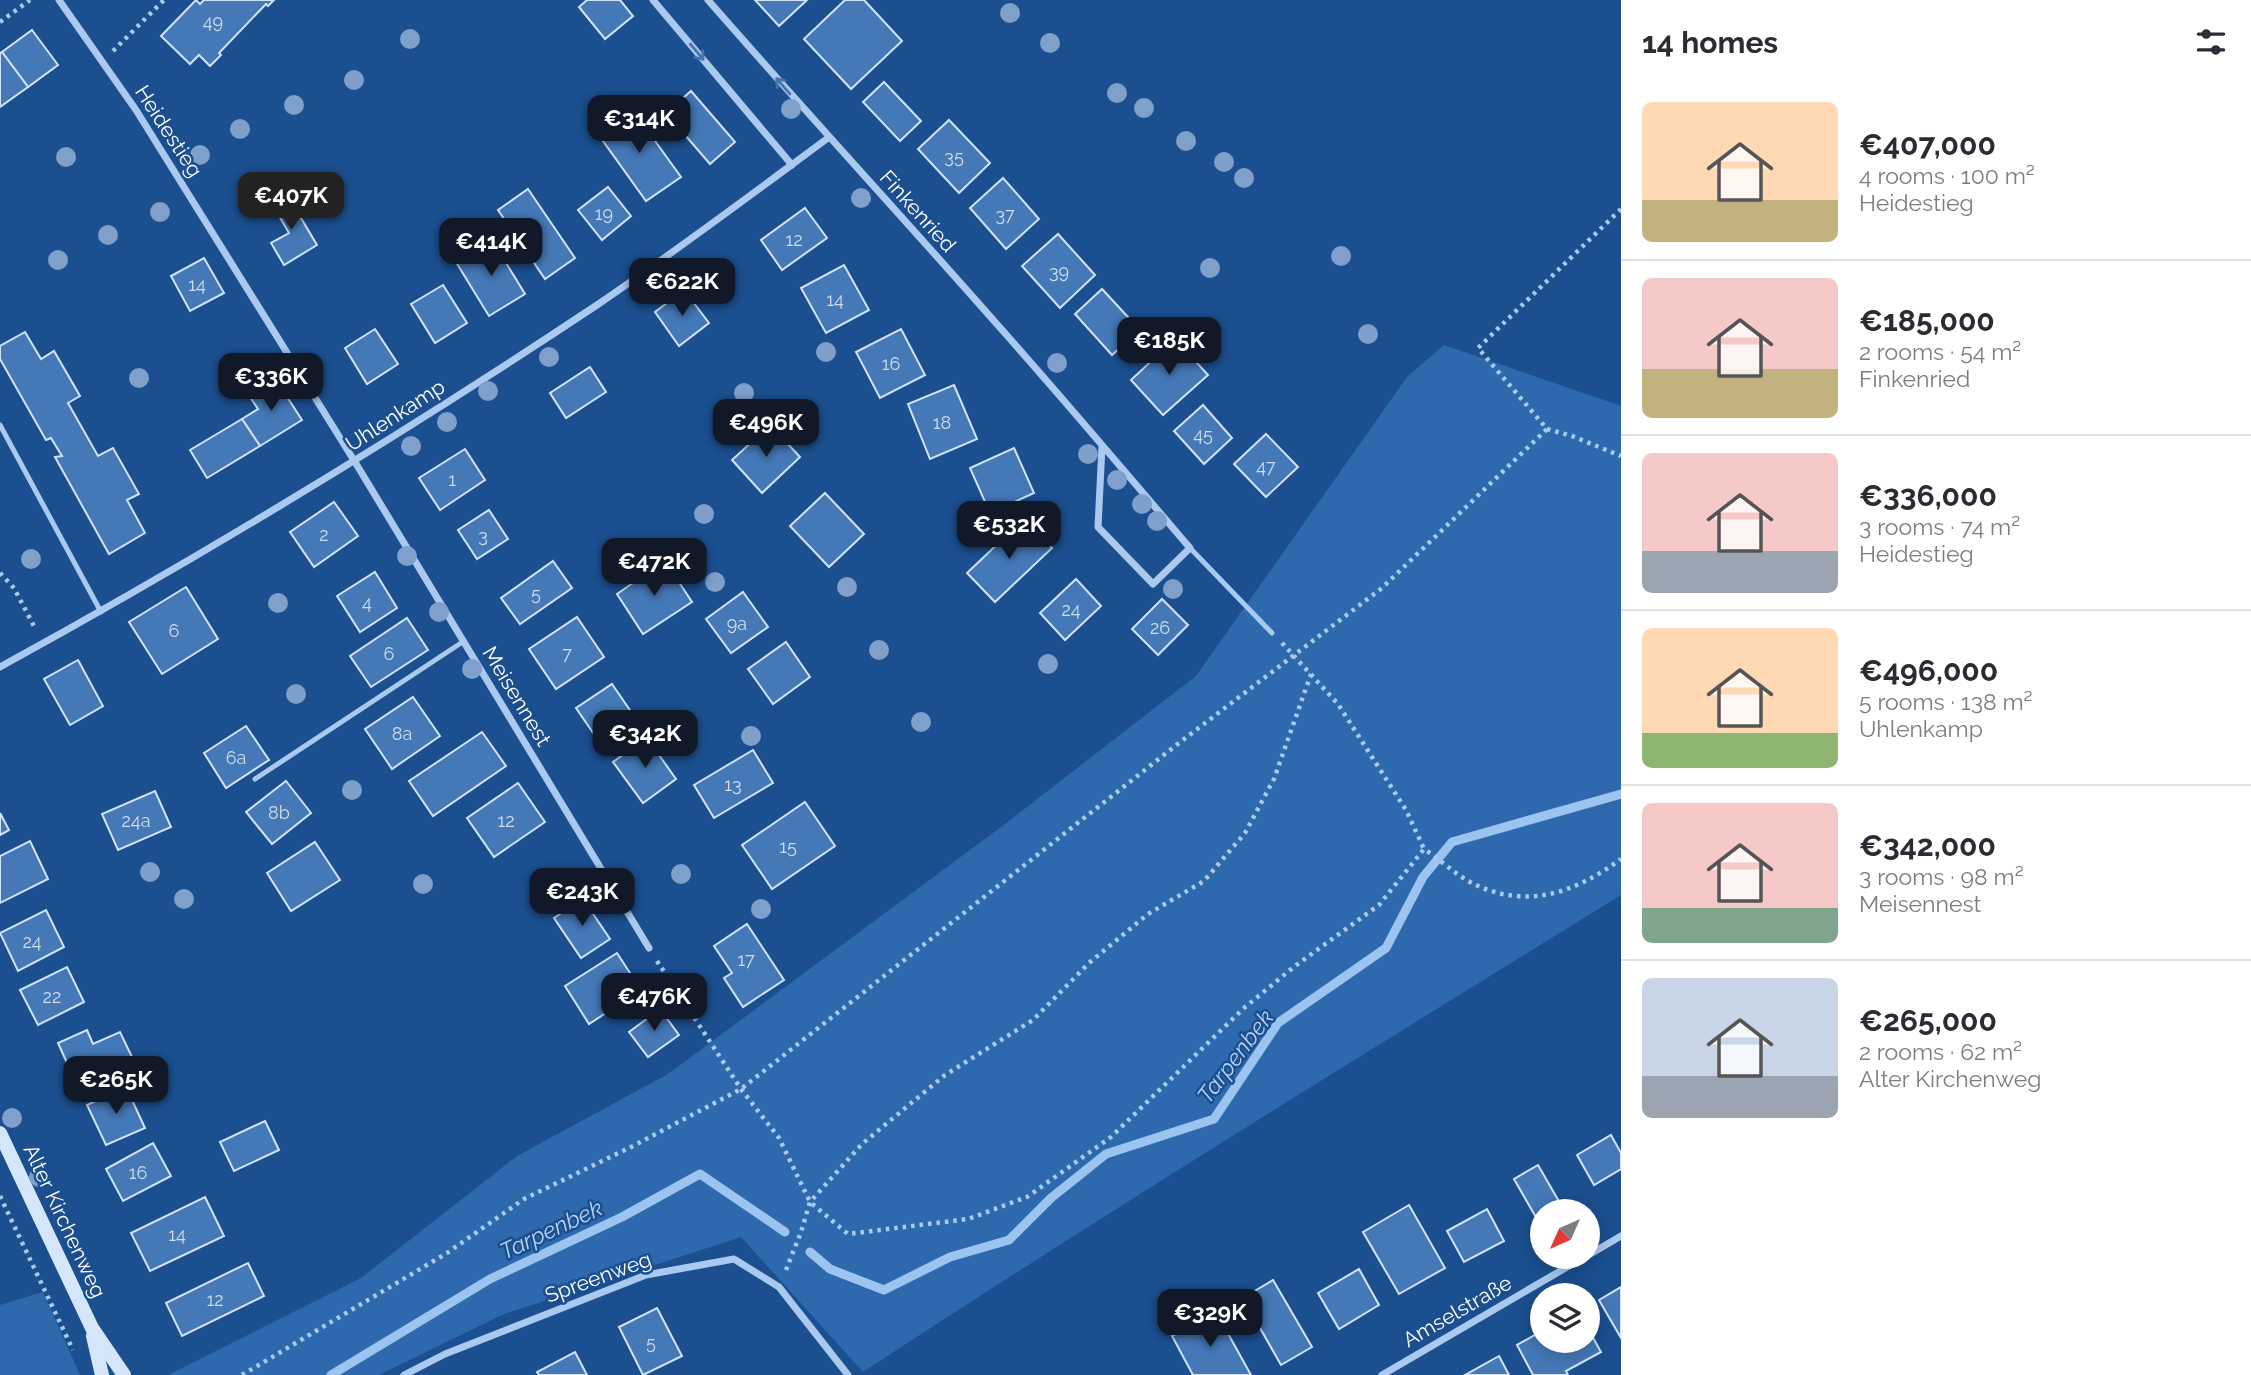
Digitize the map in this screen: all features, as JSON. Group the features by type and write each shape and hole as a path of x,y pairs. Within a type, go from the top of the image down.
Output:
{"main road":[{"name":"Alter Kirchenweg","path":"0,1133 92,1328 124,1375"},
{"name":"Alter Kirchenweg","path":"92,1328 102,1375"}],"street":[{"name":"Heidestieg","path":"59,0 136,110 355,462"},
{"path":"653,0 792,165"},
{"name":"Finkenried","path":"708,0 828,138 995,322 1190,548"},
{"name":"Uhlenkamp","path":"0,667 101,612 355,462 598,304 828,138"},
{"path":"1102,446 1098,527 1153,584 1190,548"},
{"name":"Meisennest","path":"355,462 649,948"},
{"name":"Amselstraße","path":"1600,1248 1621,1236"},
{"name":"Spreenweg","path":"404,1375 445,1354 646,1275 734,1259 779,1287 848,1375"},
{"name":"Amselstraße","path":"1382,1375 1565,1269"}],"lane":[{"path":"0,425 101,612"},
{"name":"Finkenried","path":"1190,548 1272,632"},
{"path":"256,779 464,641"}],"path":[{"path":"0,22 30,0"},
{"path":"103,62 164,0"},
{"path":"1621,209 1478,348 1547,429 1621,456"},
{"path":"242,1375 447,1253 524,1199 741,1089 1168,751 1382,588 1547,429"},
{"path":"0,573 13,589 44,643"},
{"path":"1294,656 1338,704 1406,810 1424,849 1467,880 1495,892 1525,898 1557,893 1598,876 1621,859"},
{"path":"779,1287 802,1232 810,1202 862,1144 945,1075 1032,1020 1089,963 1148,914 1204,881 1245,833 1274,779 1311,674"},
{"path":"649,948 741,1089 779,1138 810,1202 848,1234 968,1219 1027,1197 1111,1137 1244,1008 1295,966 1379,905 1424,849"},
{"path":"0,1196 73,1351"}],"shaded area":[{"path":"1444,345 1621,406 1621,895 1146,1190 863,1372 741,1237 504,1314 379,1375 168,1375 361,1278 517,1156 668,1074 1001,827 1196,676 1407,377"},
{"path":"43,1292 80,1375 0,1375 0,1305"}],"building":[{"path":"196,0 200,4 204,0 274,0 268,6 266,4 210,66 199,55 190,64 161,36"},
{"path":"587,0 620,0 633,16 605,39 579,7"},
{"path":"755,0 807,0 779,26"},
{"path":"845,0 864,0 902,41 851,89 804,39"},
{"path":"32,30 58,65 28,87 2,52"},
{"path":"2,52 28,87 0,107 0,53"},
{"path":"884,82 921,121 900,141 863,102"},
{"path":"691,91 735,142 710,164 666,113"},
{"path":"632,109 681,177 646,201 598,134"},
{"path":"949,120 990,163 959,193 918,149"},
{"path":"1003,178 1039,219 1006,249 970,208"},
{"path":"608,187 631,216 602,240 578,210"},
{"path":"528,189 575,258 545,279 498,210"},
{"path":"286,193 317,245 284,265 271,243 289,233 271,202"},
{"path":"805,208 827,238 782,270 761,240"},
{"path":"1058,234 1095,275 1060,308 1022,266"},
{"path":"492,240 525,294 489,316 456,262"},
{"path":"204,258 224,293 190,311 171,276"},
{"path":"844,265 869,310 826,333 801,288"},
{"path":"443,285 467,323 435,343 411,304"},
{"path":"1102,289 1140,330 1112,355 1075,314"},
{"path":"684,290 709,323 679,346 655,312"},
{"path":"375,329 398,364 367,384 345,348"},
{"path":"901,329 925,375 880,398 856,352"},
{"path":"25,332 41,359 54,351 80,396 68,403 98,456 113,448 139,494 127,500 145,533 109,554 55,457 62,456 51,438 46,440 0,359 0,346"},
{"path":"1175,339 1208,375 1163,415 1131,380"},
{"path":"590,367 606,392 566,418 550,393"},
{"path":"274,377 302,420 260,446 242,419 258,409 248,394"},
{"path":"954,385 977,439 930,459 908,404"},
{"path":"1203,405 1232,438 1204,464 1174,431"},
{"path":"242,419 260,446 207,478 190,450"},
{"path":"770,425 800,457 762,493 732,460"},
{"path":"1266,434 1298,467 1266,497 1234,464"},
{"path":"1014,448 1034,493 990,513 970,468"},
{"path":"465,449 485,480 440,510 419,478"},
{"path":"825,493 864,534 829,567 790,526"},
{"path":"334,502 358,536 314,567 290,532"},
{"path":"489,510 508,539 477,559 458,530"},
{"path":"1024,519 1052,548 995,602 967,573"},
{"path":"553,561 572,588 520,624 501,598"},
{"path":"665,561 692,602 643,634 617,594"},
{"path":"375,572 397,608 360,632 337,596"},
{"path":"1076,579 1101,606 1065,640 1040,613"},
{"path":"186,587 218,639 162,674 129,622"},
{"path":"743,592 768,627 731,653 706,619"},
{"path":"1162,599 1188,625 1158,655 1132,629"},
{"path":"577,617 604,657 556,689 529,649"},
{"path":"407,618 428,650 371,687 350,656"},
{"path":"786,642 810,677 773,704 748,669"},
{"path":"78,660 103,706 70,725 44,679"},
{"path":"612,684 634,716 598,740 576,708"},
{"path":"413,697 440,736 392,769 365,729"},
{"path":"246,726 269,760 226,788 204,753"},
{"path":"482,732 506,766 433,816 409,781"},
{"path":"647,738 676,779 643,803 613,762"},
{"path":"753,750 773,783 714,818 694,785"},
{"path":"286,781 311,813 272,844 246,812"},
{"path":"518,783 545,822 494,857 467,818"},
{"path":"155,791 171,827 118,850 102,814"},
{"path":"805,802 835,846 772,889 742,845"},
{"path":"0,813 9,830 0,835"},
{"path":"30,841 48,879 0,903 0,856"},
{"path":"315,842 340,880 291,911 267,873"},
{"path":"583,899 610,939 581,958 554,918"},
{"path":"46,910 64,947 18,971 0,933"},
{"path":"747,924 784,980 743,1007 724,978 732,973 714,946"},
{"path":"617,953 641,990 589,1024 565,986"},
{"path":"67,967 84,1002 38,1025 20,990"},
{"path":"660,1009 679,1035 648,1057 629,1032"},
{"path":"87,1030 93,1044 120,1032 132,1057 76,1083 58,1043"},
{"path":"126,1087 145,1128 106,1145 87,1105"},
{"path":"265,1121 279,1150 234,1171 220,1142"},
{"path":"1611,1135 1621,1153 1621,1169 1594,1185 1577,1155"},
{"path":"153,1143 171,1176 123,1201 106,1169"},
{"path":"1538,1165 1558,1199 1530,1199 1530,1207 1514,1179"},
{"path":"205,1197 224,1236 150,1271 131,1233"},
{"path":"1409,1205 1445,1268 1399,1294 1363,1232"},
{"path":"1487,1209 1504,1241 1464,1262 1447,1231"},
{"path":"248,1263 264,1296 182,1336 166,1303"},
{"path":"1359,1269 1379,1305 1339,1329 1318,1293"},
{"path":"1273,1280 1312,1347 1281,1365 1243,1298"},
{"path":"1621,1287 1621,1338 1600,1302"},
{"path":"657,1308 682,1356 643,1375 619,1327"},
{"path":"1216,1312 1251,1375 1193,1375 1172,1336"},
{"path":"1530,1338 1530,1353 1599,1353 1566,1371 1568,1375 1533,1375 1517,1345"},
{"path":"575,1352 587,1375 539,1375 537,1372"},
{"path":"1499,1356 1509,1375 1465,1375"}],"waterway":[{"name":"Tarpenbek","path":"810,1252 830,1269 884,1290 950,1257 1009,1240 1051,1198 1106,1154 1214,1119 1278,1023 1386,948 1423,877 1452,842 1621,794"},
{"name":"Tarpenbek","path":"331,1375 490,1279 622,1217 700,1174 785,1232"}]}
